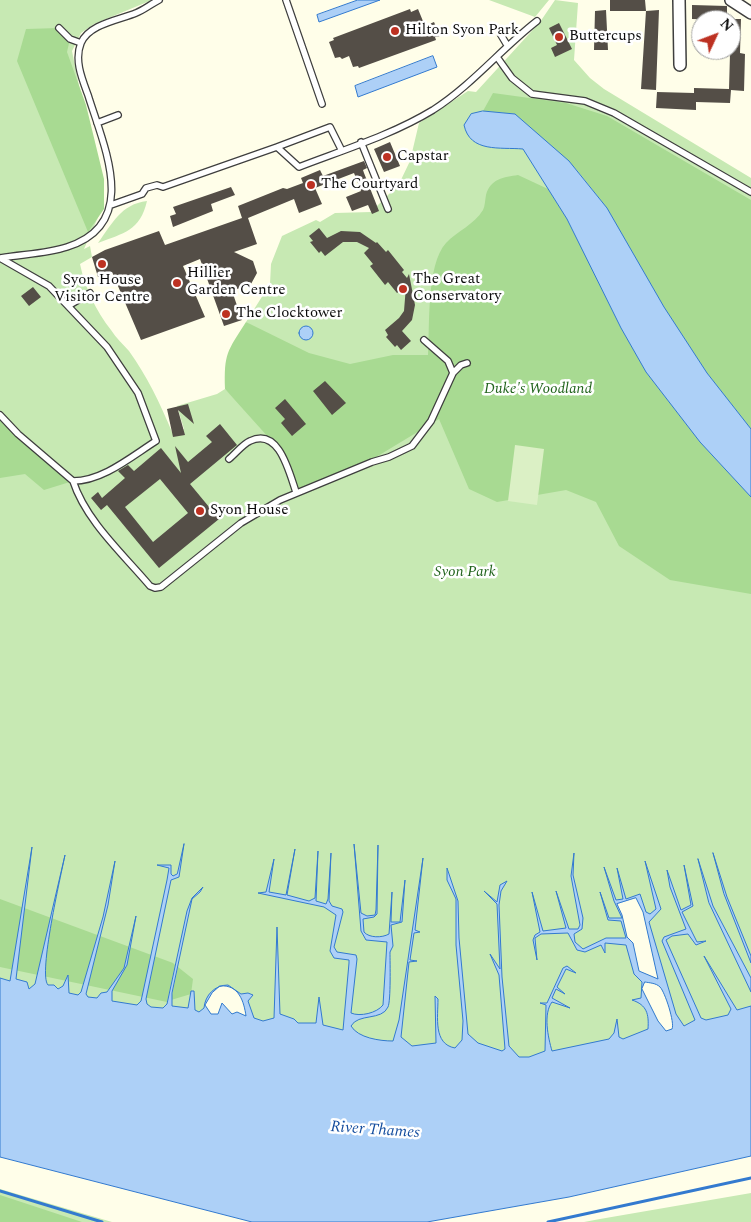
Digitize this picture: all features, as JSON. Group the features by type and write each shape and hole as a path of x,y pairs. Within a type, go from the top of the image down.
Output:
{"street":[{"path":"679,0 680,65"},
{"path":"731,0 751,13"}],"lane":[{"path":"0,258 51,251 81,242 93,236 104,224 111,205 110,178 97,124 78,65 81,43 100,26 139,12 159,0"},
{"path":"286,0 322,104"},
{"path":"277,146 299,168 342,151 432,110 478,76 507,46 537,21"},
{"path":"59,28 70,39 81,43"},
{"path":"500,35 507,46"},
{"path":"497,57 512,78 532,94 586,101 614,113 751,192"},
{"path":"97,124 118,115"},
{"path":"111,205 142,194 146,188 157,184 162,187 330,127 342,151"},
{"path":"361,142 388,209"},
{"path":"0,258 40,279 107,347 138,393 156,441 107,471 81,481 73,481"},
{"path":"68,306 90,293"},
{"path":"424,340 448,361 453,373"},
{"path":"0,415 18,434 73,481 79,500 88,513 150,586 156,588 162,587 241,523 296,492 389,457 412,446 431,421 453,373 461,365 467,363"},
{"path":"229,459 249,441 263,437 269,438 280,452 296,492"}],"green space":[{"name":"Syon Park","path":"0,0 152,0 94,24 81,33 72,51 103,206 84,249 90,246 92,257 80,264 85,282 96,307 113,333 142,370 172,432 184,429 177,406 217,394 225,389 237,400 252,326 246,322 270,284 271,264 282,236 316,220 320,222 335,213 371,212 399,184 410,161 419,123 468,91 476,92 540,22 555,0 578,3 574,60 590,78 604,89 751,178 751,1033 647,1070 0,1022","holes":["636,898 643,912 658,979 639,971 633,943 627,937 617,903","645,982 660,987 669,1008 672,1029 666,1031 658,1021 642,989","220,986 232,988 242,1000 246,1016 237,1012 232,1014 222,1003 218,1014 211,1014 205,1005 212,993"]},
{"path":"489,0 549,0 535,17"},
{"path":"59,28 70,39 67,52 86,105 104,179 104,209 88,232 17,61 26,29"},
{"path":"493,93 566,103 607,116 751,200 751,429 707,373 664,307 607,208 577,170 515,114 483,111"},
{"name":"Duke's Woodland","path":"518,175 548,189 567,219 621,328 646,372 700,442 751,497 751,594 670,580 619,546 596,502 566,490 497,502 469,489 439,419 353,471 296,492 278,448 225,389 225,368 228,353 246,322 309,353 350,364 393,355 428,355 430,297 435,266 440,253 450,239 479,215 484,208 488,190 494,182"},
{"path":"147,201 140,219 130,230 98,243 118,216 130,206"},
{"path":"0,415 73,481 44,490 25,474 0,478"},
{"path":"515,445 544,449 537,505 508,501"},
{"path":"0,899 173,963 175,965 167,1002 0,967"},
{"path":"178,967 193,979 191,994 171,1000"},
{"path":"0,1189 112,1222 0,1222"},
{"path":"751,1193 751,1222 584,1222 600,1219"},
{"path":"0,1195 82,1222 0,1222"}],"water":[{"path":"358,0 380,0 319,22 317,15"},
{"path":"433,56 437,67 358,97 355,86"},
{"path":"483,111 515,114 569,161 607,208 664,307 707,373 751,429 751,497 700,442 646,372 621,328 567,219 523,149 487,147 479,144 467,134 464,125 471,114"},
{"path":"303,326 309,326 313,333 309,340 303,340 299,336 299,330"},
{"name":"River Thames","path":"184,844 179,877 171,880 146,999 147,1004 151,1007 163,1008 167,1004 187,911 192,898 203,887 192,899 172,993 172,1006 188,1008 191,991 194,991 195,1010 199,1012 204,1008 206,999 209,995 219,987 212,993 205,1005 211,1014 218,1014 222,1003 232,1014 237,1012 246,1016 242,1000 236,991 226,986 221,986 228,985 241,994 248,993 253,995 248,1001 254,1018 263,1021 274,1018 277,927 280,1014 294,1019 298,1023 316,1023 319,997 323,1025 343,1030 349,960 334,958 330,951 336,915 324,907 258,893 266,892 274,859 269,892 286,895 295,849 287,895 309,901 315,898 318,851 316,901 326,904 328,899 331,853 329,901 332,906 342,909 343,912 334,947 337,952 356,955 357,959 351,1013 359,1015 373,1012 383,1005 387,942 366,940 361,931 354,844 361,913 367,916 375,915 376,910 378,845 377,914 374,917 363,919 364,932 376,937 389,934 392,892 391,922 400,922 405,880 402,922 391,925 393,946 390,952 388,1007 381,1014 354,1022 351,1026 364,1036 393,1041 399,1020 423,858 415,930 420,932 414,933 410,960 417,961 409,962 401,1037 412,1046 436,1043 435,996 438,999 438,1029 440,1035 443,1041 455,1048 462,1040 463,1021 456,945 456,899 447,880 447,868 458,901 459,938 468,1034 478,1043 502,1051 505,1049 499,975 490,954 500,969 497,904 484,891 497,902 500,885 507,881 501,891 499,905 502,977 509,1046 519,1057 529,1057 545,1051 546,1005 540,1003 547,1003 563,968 567,966 576,973 566,969 557,987 565,994 556,989 552,998 570,1008 552,1002 549,1007 547,1019 552,1051 609,1039 614,1033 617,1019 619,1037 623,1039 648,1029 648,1019 644,1007 632,1000 641,998 642,982 634,974 626,945 605,943 605,953 601,945 585,952 577,950 568,933 541,934 535,938 537,960 533,940 535,935 540,932 532,892 543,931 566,928 556,891 569,929 578,929 580,925 571,876 574,853 573,875 583,918 582,929 574,934 575,942 583,949 606,938 626,938 621,921 608,920 600,892 609,918 622,918 614,901 604,867 616,900 623,899 617,868 626,899 640,894 646,912 650,914 656,909 645,861 661,909 649,922 676,1014 684,1026 695,1020 662,941 664,937 686,929 670,887 667,870 681,910 691,905 684,865 693,906 682,912 697,942 706,941 696,945 688,934 672,936 666,940 701,1018 706,1020 728,1015 731,1009 704,956 737,1010 751,1006 751,1156 569,1197 427,1222 252,1222 0,1157 0,978 10,981 32,847 16,979 27,982 29,989 35,984 65,855 48,944 46,977 48,985 54,985 58,989 63,986 68,975 69,993 78,995 81,992 103,917 115,861 108,905 86,994 88,997 97,998 101,993 107,992 124,968 136,916 127,965 112,991 112,1001 137,1005 141,1001 169,868 157,865 171,865 171,874 173,876 177,874","holes":["636,898 643,912 658,979 639,971 633,943 627,937 622,915 617,904","645,982 660,987 669,1008 672,1029 666,1031 658,1021 642,989"]},
{"path":"713,853 727,897 751,956 751,963 724,894"},
{"path":"698,859 713,906 751,978 751,992 709,903"}],"building":[{"path":"610,0 645,0 646,11 610,11"},
{"path":"692,5 727,6 727,10 692,10"},
{"name":"Hilton Syon Park","path":"410,9 411,12 418,9 425,26 434,22 440,36 435,37 436,40 359,68 358,66 353,67 349,56 342,59 340,57 335,58 329,42 334,40 333,38"},
{"path":"606,10 608,50 594,50 595,11"},
{"path":"659,10 656,90 641,89 646,11"},
{"name":"Buttercups","path":"559,23 572,49 555,57 551,48 557,45 549,28"},
{"path":"741,53 745,54 744,91 731,90 730,103 696,102 696,110 656,108 657,92 694,93 694,88 729,89 730,60 741,60"},
{"name":"Capstar","path":"390,142 400,166 384,172 374,149"},
{"path":"364,161 367,168 363,170 379,211 372,214 368,205 352,211 346,197 361,191 354,173 315,188 322,204 299,213 294,199 248,218 257,244 234,252 253,261 257,273 251,284 232,291 242,320 224,326 200,259 183,266 205,317 141,340 112,272 98,277 92,257 105,250 159,231 165,245 242,218 238,206 283,188 287,189 303,183 301,178 320,170 323,176"},
{"path":"231,187 235,195 211,204 213,211 173,227 170,216 176,214 173,207"},
{"name":"The Great Conservatory","path":"319,228 327,238 341,231 360,232 377,242 386,252 388,250 404,270 402,272 407,278 409,274 415,305 412,320 402,331 411,341 401,350 397,345 395,347 386,337 388,335 385,330 404,311 406,286 397,293 388,282 385,285 370,266 373,264 364,253 369,248 357,242 343,242 325,256 321,251 319,253 310,242 313,241 309,236"},
{"path":"33,287 41,297 29,306 21,296"},
{"path":"325,381 346,403 332,415 313,391"},
{"path":"285,399 306,424 292,436 281,423 285,419 275,408"},
{"path":"188,404 194,424 178,410 185,435 173,437 167,409"},
{"name":"Syon House","path":"220,424 237,445 190,484 219,519 159,568 107,505 101,510 91,498 98,492 102,498 125,478 118,471 128,465 134,471 161,448 181,473 175,446 188,462 212,442 206,436","holes":["160,479 188,513 153,542 125,507"]}],"waterway":[{"path":"548,1222 751,1178"},
{"path":"0,1191 102,1222"}],"place":[{"name":"Hilton Syon Park","path":"395,31"},
{"name":"Buttercups","path":"559,37"},
{"name":"Capstar","path":"387,157"},
{"name":"The Courtyard","path":"311,185"},
{"name":"Syon House Visitor Centre","path":"102,264"},
{"name":"Hillier Garden Centre","path":"177,283"},
{"name":"The Great Conservatory","path":"403,289"},
{"name":"The Clocktower","path":"226,314"},
{"name":"Syon House","path":"200,511"}]}
